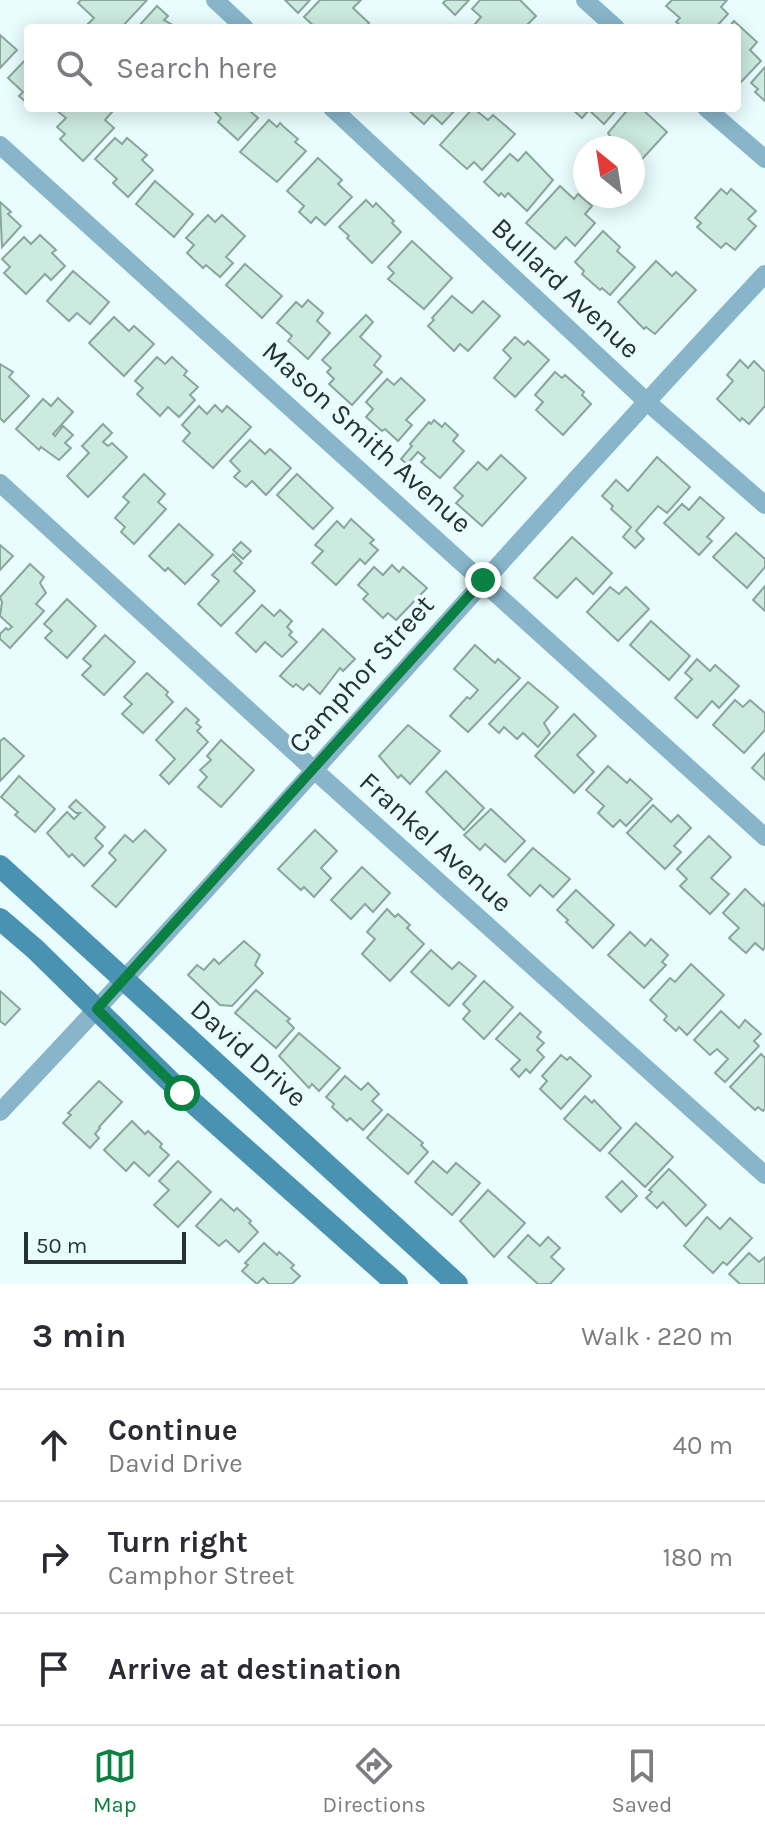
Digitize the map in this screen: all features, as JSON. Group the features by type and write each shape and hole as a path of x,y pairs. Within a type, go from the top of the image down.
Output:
{"main road":[{"name":"David Drive","path":"0,866 457,1284"},
{"path":"0,919 182,1093 397,1284"}],"street":[{"path":"215,0 241,24"},
{"path":"585,0 612,24"},
{"name":"Bullard Avenue","path":"336,112 646,401 765,505"},
{"path":"711,112 765,159"},
{"name":"Mason Smith Avenue","path":"0,145 765,837"},
{"name":"Camphor Street","path":"0,1112 765,274"},
{"name":"Frankel Avenue","path":"0,483 765,1175"}],"building":[{"path":"81,0 147,0 125,24 88,24 94,18 78,3"},
{"path":"285,0 310,0 298,13"},
{"path":"320,0 361,0 353,8 369,23 312,24 304,17"},
{"path":"446,0 469,0 455,15 443,3"},
{"path":"480,0 520,0 536,16 528,24 475,24 481,17 472,9"},
{"path":"672,0 727,0 721,7 728,14 719,24 679,24 676,22 680,18 666,6"},
{"path":"157,6 168,16 164,20 171,24 141,24"},
{"path":"741,27 757,42 750,50 761,61 741,82"},
{"path":"0,35 17,50 0,68"},
{"path":"24,61 24,100 19,96 23,92 8,78"},
{"path":"765,67 765,101 751,83"},
{"path":"58,112 112,112 105,120 114,128 83,161 60,139 65,134 57,127 66,118"},
{"path":"215,112 251,112 258,118 238,140 218,122 221,118"},
{"path":"410,112 453,112 442,124 432,115 424,124"},
{"path":"469,112 478,112 488,120 493,115 515,134 482,170 474,162 467,169 440,145"},
{"path":"591,112 614,112 604,124"},
{"path":"626,112 645,112 667,132 645,156 645,136 610,136 608,133"},
{"path":"269,120 277,127 280,123 306,151 277,182 240,152"},
{"path":"115,138 122,144 127,138 147,155 142,160 153,170 128,197 113,183 117,179 95,159"},
{"path":"526,152 553,180 527,211 508,193 505,197 501,193 499,196 484,182 510,154 518,161"},
{"path":"318,158 342,180 338,184 352,197 325,225 316,217 311,223 299,212 304,206 287,191"},
{"path":"155,181 193,214 174,237 136,204"},
{"path":"560,186 573,198 573,208 590,208 585,214 595,223 575,246 566,237 555,249 526,223"},
{"path":"721,189 727,194 731,189 756,211 748,219 756,226 735,250 726,243 721,248 697,227 701,223 695,218"},
{"path":"366,200 373,207 376,203 401,232 372,263 339,227"},
{"path":"0,202 21,226 2,247"},
{"path":"208,215 215,222 222,215 245,236 226,257 233,263 220,277 206,265 203,268 187,253 194,245 186,238"},
{"path":"603,231 620,247 617,251 635,267 610,295 582,274 584,271 575,262"},
{"path":"40,235 56,250 52,253 65,266 51,280 45,274 26,294 4,273 10,267 2,259 24,237 31,244"},
{"path":"412,241 452,278 424,309 388,279 394,273 388,267"},
{"path":"656,261 672,276 676,272 696,290 655,334 646,327 644,329 618,302"},
{"path":"245,264 282,296 262,318 226,285"},
{"path":"73,271 109,302 90,324 77,313 69,321 47,301"},
{"path":"452,296 472,313 483,301 500,316 468,351 460,344 454,351 428,326"},
{"path":"308,300 323,313 317,321 330,333 308,359 288,341 292,336 277,323 296,302 302,307"},
{"path":"366,315 373,322 360,337 381,356 374,365 382,372 352,405 329,384 334,379 327,372 331,368 322,360"},
{"path":"114,317 129,331 134,326 154,344 124,376 89,343"},
{"path":"515,337 524,345 528,341 549,360 515,397 494,378 511,358 503,350"},
{"path":"157,357 165,364 172,357 187,371 184,375 198,387 190,395 195,400 179,417 168,407 160,416 137,394 143,388 135,381"},
{"path":"740,360 748,368 754,361 765,372 765,406 749,424 742,418 740,421 717,399 733,381 727,375"},
{"path":"0,364 13,372 9,377 29,396 4,422 0,418"},
{"path":"555,372 562,378 565,375 584,392 582,395 591,404 563,435 536,410 543,402 535,395"},
{"path":"401,378 425,400 406,420 412,425 398,441 366,417 373,409 366,402 387,379 394,385"},
{"path":"58,398 73,412 53,434 55,436 63,426 73,435 65,443 71,448 59,460 41,447 39,450 16,429 43,399 51,406"},
{"path":"215,405 222,412 227,406 251,427 213,468 183,441 190,433 182,425 199,406 207,414"},
{"path":"434,420 442,427 445,423 458,435 453,441 464,451 440,478 421,462 425,458 418,452 407,464 401,459 412,446 410,444"},
{"path":"103,424 112,433 103,442 108,446 112,443 127,457 88,497 67,476 89,453 82,446"},
{"path":"250,440 265,454 270,449 291,468 266,495 252,481 246,487 234,477 240,471 230,461"},
{"path":"501,455 526,478 482,526 456,503 463,496 454,488 478,462 487,470"},
{"path":"657,457 690,487 667,513 658,506 636,531 644,539 635,548 623,537 631,527 602,496 616,480 628,491"},
{"path":"144,474 165,494 158,502 166,509 134,544 121,532 125,527 115,518 129,502 123,497"},
{"path":"297,474 333,508 313,529 277,495"},
{"path":"700,497 724,518 707,537 712,541 699,555 664,523 682,504 689,510"},
{"path":"351,519 374,540 370,543 378,550 365,564 360,559 336,585 312,563 323,551 315,545 337,521 344,528"},
{"path":"179,524 213,555 185,584 149,556"},
{"path":"736,533 765,559 765,567 747,588 713,557"},
{"path":"572,537 612,573 593,594 576,578 557,598 534,578"},
{"path":"241,542 251,551 243,559 233,550"},
{"path":"0,545 13,556 0,570"},
{"path":"233,554 242,563 234,571 255,591 221,626 198,604 219,581 212,575"},
{"path":"30,564 44,577 40,583 46,593 36,604 44,611 10,648 0,639 6,628 12,627 0,616 0,597"},
{"path":"392,565 399,572 403,567 427,588 396,620 388,613 383,618 363,599 368,594 358,585 374,567 383,575"},
{"path":"765,586 765,611 753,600"},
{"path":"610,587 619,594 626,587 649,609 618,641 587,612"},
{"path":"67,599 96,626 67,658 45,638 52,631 44,624"},
{"path":"262,605 274,616 280,610 292,621 287,627 292,632 289,635 297,642 282,657 265,642 256,652 236,633"},
{"path":"651,621 690,656 669,680 630,645"},
{"path":"323,629 355,659 343,671 340,668 320,694 309,684 303,690 296,684 293,687 280,676"},
{"path":"105,635 135,662 104,695 82,675 91,666 83,659"},
{"path":"475,645 495,663 498,659 520,678 468,732 450,716 478,690 454,669"},
{"path":"697,659 710,671 715,665 739,686 719,708 712,701 697,718 675,698 692,679 685,673"},
{"path":"147,673 168,692 166,695 173,702 143,733 122,714 132,704 124,697"},
{"path":"528,682 558,707 544,723 550,733 538,747 523,733 517,739 504,727 499,733 489,724"},
{"path":"735,700 743,707 750,700 765,713 765,730 744,753 713,725"},
{"path":"186,708 199,720 196,723 201,727 197,731 208,742 169,784 160,775 175,759 156,740"},
{"path":"574,714 596,736 577,755 594,772 574,793 535,756"},
{"path":"408,725 440,751 410,784 401,775 398,778 379,756"},
{"path":"4,738 24,756 0,781 0,741"},
{"path":"221,740 254,770 221,807 198,787 207,777 200,770 211,760 207,756"},
{"path":"765,753 765,780 752,768"},
{"path":"608,766 627,783 630,779 652,799 626,826 620,820 613,827 598,813 604,806 586,790"},
{"path":"446,771 484,808 464,830 426,792"},
{"path":"19,776 55,809 35,832 15,815 18,812 1,797"},
{"path":"76,800 105,827 95,838 103,846 84,866 72,854 69,857 47,833 67,812 74,819 80,813 69,807"},
{"path":"653,805 671,822 678,815 691,828 674,846 681,852 665,869 627,833"},
{"path":"491,809 525,841 505,862 485,844 480,850 464,835"},
{"path":"145,830 166,850 116,907 92,886 116,860 109,853 125,835 133,842"},
{"path":"315,830 337,851 321,868 331,878 314,897 304,887 301,890 278,869"},
{"path":"709,836 731,857 711,878 729,894 710,914 680,886 687,879 677,869"},
{"path":"533,848 570,879 553,897 540,885 530,896 508,875"},
{"path":"362,867 390,893 373,912 365,904 351,919 331,900"},
{"path":"745,889 763,906 765,903 765,947 763,950 755,943 746,953 729,938 739,928 723,913"},
{"path":"576,890 614,925 593,948 557,910"},
{"path":"387,909 410,925 407,928 424,944 390,981 362,954 375,939 367,932"},
{"path":"630,932 645,946 651,939 668,955 662,962 666,965 644,988 608,955"},
{"path":"244,941 260,955 255,965 263,973 232,1006 220,1005 188,975 197,965 204,970 214,959 219,964"},
{"path":"431,950 452,969 459,962 476,976 449,1006 411,972"},
{"path":"691,964 724,995 687,1035 679,1027 676,1031 664,1020 667,1016 650,1000 670,978 675,982"},
{"path":"484,981 513,1007 484,1039 463,1019 470,1011 463,1004"},
{"path":"256,990 290,1019 287,1021 294,1028 276,1048 235,1013"},
{"path":"0,991 20,1009 5,1025 0,1021"},
{"path":"721,1011 739,1028 745,1020 761,1034 754,1041 759,1046 725,1082 715,1073 728,1059 717,1049 710,1055 694,1040"},
{"path":"520,1013 541,1032 537,1037 544,1043 537,1050 544,1057 530,1073 526,1069 519,1077 511,1069 520,1060 496,1039"},
{"path":"299,1033 340,1068 319,1091 312,1084 309,1088 279,1056"},
{"path":"761,1054 765,1058 763,1111 758,1107 755,1110 730,1087"},
{"path":"561,1055 567,1060 570,1057 591,1076 561,1109 540,1089 547,1081 542,1076"},
{"path":"345,1076 361,1090 368,1083 379,1094 372,1101 382,1110 363,1130 350,1118 347,1121 326,1097"},
{"path":"99,1081 122,1102 99,1127 95,1134 99,1138 90,1148 63,1123 71,1115 68,1113"},
{"path":"585,1096 592,1103 594,1100 621,1128 600,1151 564,1119"},
{"path":"388,1114 423,1143 421,1145 428,1152 408,1174 367,1138"},
{"path":"132,1121 145,1134 148,1131 169,1155 149,1176 134,1162 126,1171 104,1150"},
{"path":"636,1123 673,1157 645,1187 609,1153"},
{"path":"178,1161 211,1192 178,1227 154,1205 169,1190 159,1181"},
{"path":"433,1161 447,1173 456,1163 480,1183 452,1215 415,1182"},
{"path":"669,1169 706,1205 686,1226 663,1202 657,1208 646,1198 652,1192 649,1190"},
{"path":"622,1181 637,1196 621,1212 606,1197"},
{"path":"488,1190 525,1223 494,1257 460,1221"},
{"path":"221,1199 234,1211 237,1208 258,1232 239,1252 226,1240 219,1246 196,1226"},
{"path":"707,1217 720,1229 730,1218 752,1238 727,1265 723,1262 713,1273 684,1246"},
{"path":"528,1235 540,1246 548,1237 560,1248 551,1257 564,1269 550,1284 538,1284 508,1257"},
{"path":"264,1243 294,1265 291,1268 300,1276 292,1284 269,1284 263,1278 257,1284 242,1271 248,1265 245,1263"},
{"path":"749,1253 759,1262 765,1257 765,1284 740,1284 729,1274"}],"route":[{"path":"182,1093 97,1009 483,580"}]}
